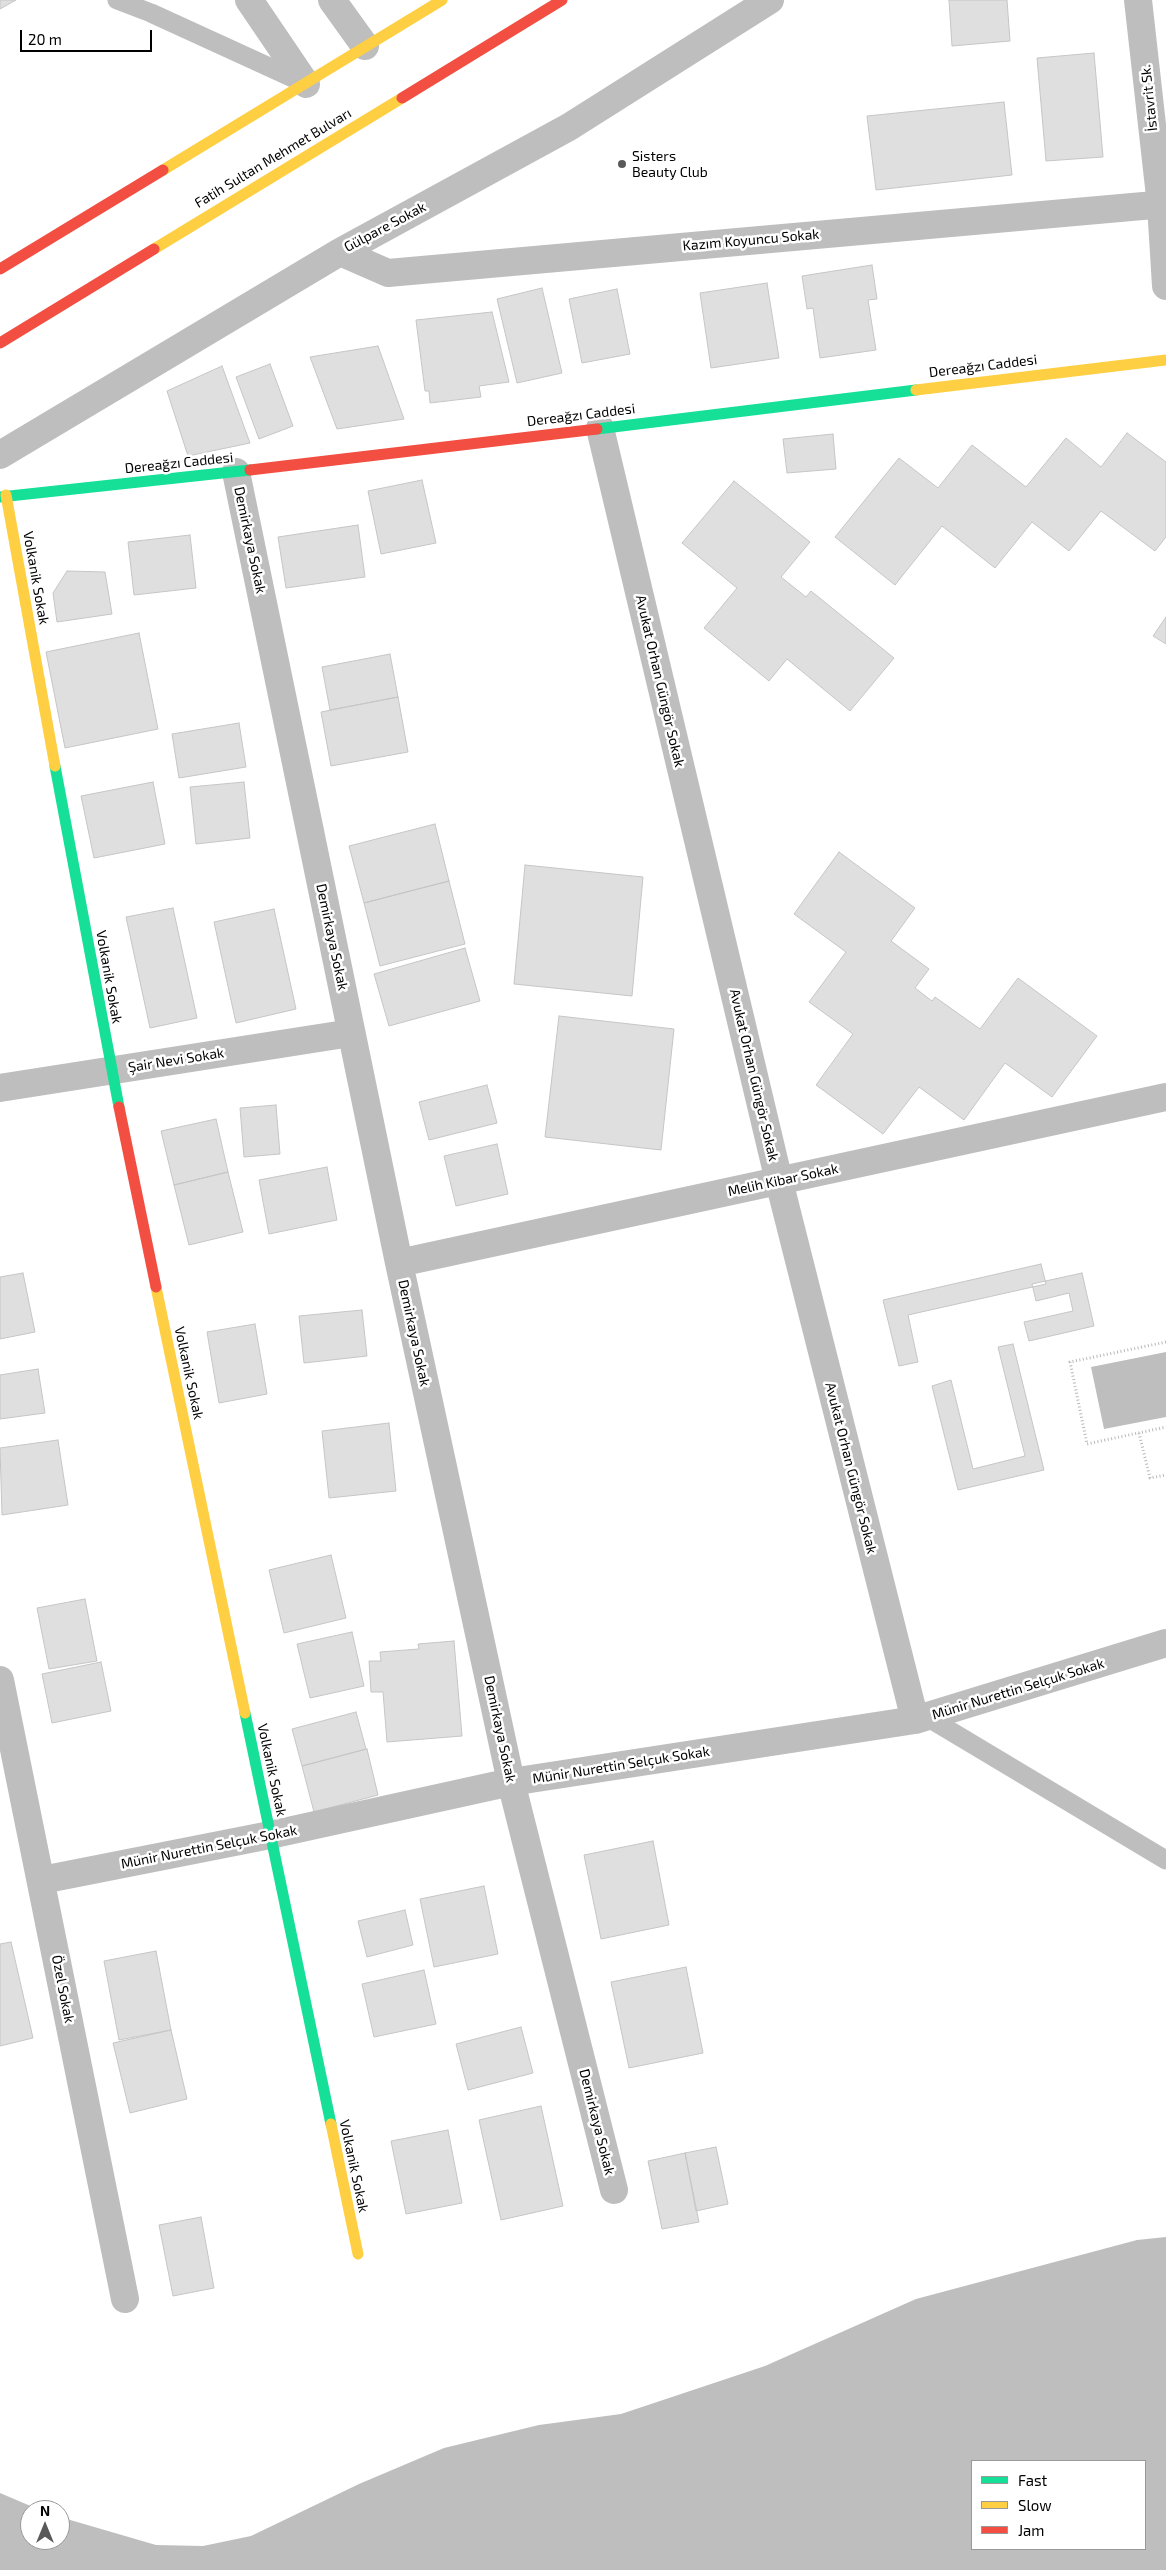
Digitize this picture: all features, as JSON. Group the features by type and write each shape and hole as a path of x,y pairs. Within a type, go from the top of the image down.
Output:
{"street":[{"path":"249,0 306,84"},
{"path":"332,0 365,46"},
{"path":"0,269 442,0"},
{"name":"Fatih Sultan Mehmet Bulvarı","path":"0,343 562,0"},
{"name":"Gülpare Sokak","path":"0,455 340,252 569,127 770,0"},
{"name":"İstavrit Sk.","path":"1138,0 1163,204 1166,286"},
{"name":"Kazım Koyuncu Sokak","path":"340,252 388,273 1163,204"},
{"name":"Dereağzı Caddesi","path":"3,496 236,472 1166,360"},
{"name":"Avukat Orhan Güngör Sokak","path":"600,428 779,1181 921,1718"},
{"name":"Demirkaya Sokak","path":"236,472 399,1263 511,1782 614,2190"},
{"name":"Volkanik Sokak","path":"3,496 111,1070 358,2254"},
{"name":"Şair Nevi Sokak","path":"0,1088 352,1033"},
{"name":"Melih Kibar Sokak","path":"399,1263 1166,1097"},
{"name":"Münir Nurettin Selçuk Sokak","path":"42,1880 270,1835 511,1782 921,1718 1166,1643"},
{"name":"Özel Sokak","path":"0,1680 42,1880 124,2298"}],"lane":[{"path":"117,0 151,13 306,84"},
{"path":"921,1718 1166,1860"}],"path":[{"path":"1166,1342 1070,1362 1088,1444 1166,1427"},
{"path":"1140,1433 1150,1478 1166,1475"}],"shaded area":[{"path":"1166,1352 1166,1417 1104,1429 1091,1367"},
{"path":"1166,2237 1166,2570 0,2570 0,2493 20,2502 20,2550 70,2550 70,2520 156,2545 203,2546 251,2536 359,2484 444,2448 539,2425 621,2414 765,2366 916,2299 1137,2240"}],"building":[{"path":"0,0 16,0 0,9"},
{"path":"949,0 1007,0 1010,41 952,46"},
{"path":"1094,53 1103,157 1046,161 1037,58"},
{"path":"1004,102 1012,175 876,190 867,116"},
{"path":"872,265 877,299 868,300 876,350 820,358 813,308 807,309 802,276"},
{"path":"767,283 779,358 711,368 700,293"},
{"path":"542,288 562,373 517,383 497,299"},
{"path":"617,289 630,354 582,363 569,299"},
{"path":"492,312 509,382 479,386 481,397 430,403 429,391 425,391 416,320"},
{"path":"378,346 404,419 337,429 310,357"},
{"path":"270,364 293,426 259,439 236,377"},
{"path":"222,366 250,443 188,456 167,391"},
{"path":"1127,433 1166,462 1166,537 1155,551 1101,511 1069,551 1032,522 995,568 942,526 895,585 835,537 899,458 938,488 972,445 1026,487 1066,438 1101,467"},
{"path":"833,434 836,469 787,473 783,439"},
{"path":"422,480 436,543 381,554 368,491"},
{"path":"734,481 810,542 781,577 806,597 811,591 894,658 850,711 787,659 769,681 704,628 737,588 682,543"},
{"path":"358,525 365,577 286,588 278,537"},
{"path":"190,535 196,588 134,595 128,542"},
{"path":"67,571 105,572 112,614 57,622 53,593"},
{"path":"1166,617 1166,644 1153,636"},
{"path":"139,633 158,729 65,748 46,652"},
{"path":"390,654 398,697 330,710 322,667"},
{"path":"398,697 408,752 331,766 321,712"},
{"path":"239,723 246,767 179,778 172,734"},
{"path":"153,782 165,844 94,858 81,796"},
{"path":"244,782 250,838 196,844 190,787"},
{"path":"435,824 449,881 364,903 349,846"},
{"path":"839,852 915,908 891,941 929,969 915,988 932,1001 935,997 980,1029 1018,978 1097,1036 1052,1097 1005,1063 964,1120 919,1087 883,1134 816,1085 853,1034 809,1002 846,952 794,914"},
{"path":"525,865 643,877 632,996 514,984"},
{"path":"449,881 465,944 380,966 364,903"},
{"path":"173,908 197,1018 150,1028 126,917"},
{"path":"274,909 296,1009 236,1023 214,922"},
{"path":"465,948 480,1001 389,1026 374,974"},
{"path":"559,1016 674,1029 661,1150 545,1137"},
{"path":"487,1085 497,1123 429,1140 419,1102"},
{"path":"276,1105 280,1154 244,1157 240,1108"},
{"path":"216,1119 228,1172 174,1185 161,1131"},
{"path":"497,1144 508,1194 456,1206 444,1156"},
{"path":"327,1167 337,1220 269,1234 259,1180"},
{"path":"228,1172 243,1232 189,1245 174,1185"},
{"path":"1041,1264 1046,1284 908,1315 918,1362 899,1366 883,1300"},
{"path":"23,1273 35,1332 0,1339 0,1277"},
{"path":"1082,1273 1094,1326 1029,1341 1024,1322 1073,1311 1069,1293 1036,1301 1032,1284"},
{"path":"362,1310 367,1356 304,1363 299,1316"},
{"path":"255,1324 267,1394 219,1403 207,1332"},
{"path":"1013,1344 1044,1470 958,1490 932,1386 951,1380 973,1469 1025,1456 998,1347"},
{"path":"38,1369 45,1413 0,1419 0,1375"},
{"path":"389,1423 396,1491 329,1498 322,1431"},
{"path":"58,1440 68,1505 2,1515 0,1448"},
{"path":"331,1555 346,1618 284,1633 269,1570"},
{"path":"85,1599 97,1661 49,1669 37,1608"},
{"path":"352,1632 364,1686 310,1698 297,1644"},
{"path":"454,1641 462,1736 387,1742 383,1692 371,1692 369,1661 381,1661 380,1652 419,1649 418,1644"},
{"path":"101,1662 111,1711 52,1723 42,1674"},
{"path":"356,1712 366,1749 302,1766 292,1729"},
{"path":"367,1749 378,1795 314,1812 302,1766"},
{"path":"653,1841 669,1925 601,1939 584,1855"},
{"path":"484,1886 498,1954 434,1967 420,1899"},
{"path":"405,1910 413,1945 367,1957 358,1921"},
{"path":"11,1942 33,2038 0,2046 0,1944"},
{"path":"156,1951 171,2030 119,2040 104,1961"},
{"path":"686,1967 703,2053 629,2068 611,1982"},
{"path":"424,1970 436,2024 374,2037 362,1984"},
{"path":"521,2027 533,2073 468,2090 456,2044"},
{"path":"171,2030 187,2099 130,2113 113,2043"},
{"path":"541,2106 563,2206 501,2220 479,2120"},
{"path":"448,2130 462,2203 406,2214 391,2141"},
{"path":"716,2147 728,2204 696,2211 685,2153"},
{"path":"685,2153 699,2222 662,2229 648,2161"},
{"path":"201,2217 214,2288 173,2296 159,2225"}],"traffic: fast":[{"path":"597,429 916,390"},
{"path":"0,497 250,470"},
{"path":"55,766 119,1107"},
{"path":"245,1713 331,2124"}],"traffic: slow":[{"path":"163,170 442,0"},
{"path":"154,249 402,98"},
{"path":"916,390 1166,360"},
{"path":"6,495 55,766"},
{"path":"156,1287 245,1713"},
{"path":"331,2124 358,2254"}],"traffic: jam":[{"path":"402,98 562,0"},
{"path":"0,269 163,170"},
{"path":"0,343 154,249"},
{"path":"250,470 597,429"},
{"path":"119,1107 156,1287"}],"place":[{"name":"Sisters Beauty Club","path":"622,164"}]}
